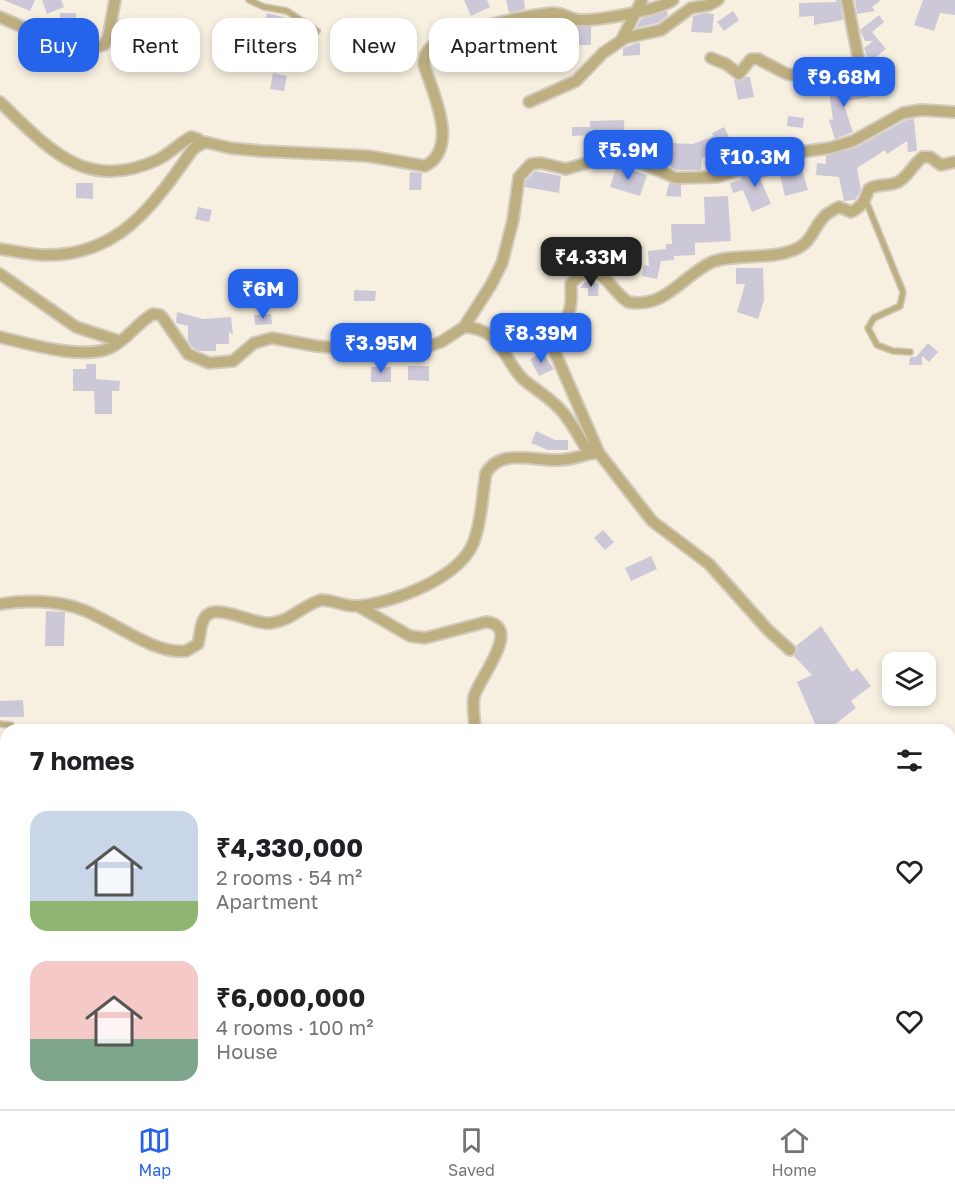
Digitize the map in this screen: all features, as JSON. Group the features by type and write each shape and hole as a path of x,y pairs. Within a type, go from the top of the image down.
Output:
{"street":[{"path":"0,17 54,41 74,45 100,46 104,45 108,38 115,0"},
{"path":"621,41 634,11 642,0"},
{"path":"0,249 45,255 85,251 102,244 137,220 200,143 210,142 230,148 270,152 368,156 425,166 438,156 444,135 424,65 425,55 434,45 462,33 531,16 557,13 582,20 612,17 661,7 673,0"},
{"path":"690,0 714,2"},
{"path":"711,58 726,64 739,74 751,60 758,59 787,74 797,76 824,68 854,68 859,62 848,0"},
{"path":"529,102 576,81 607,50 621,41 661,30 691,8 714,2"},
{"path":"0,102 22,125 70,163 95,170 123,171 139,167 170,153 191,137 198,139 200,143"},
{"path":"0,338 84,352 108,349 153,314 160,315 188,354 209,363 220,363 239,358 254,343 266,339 399,354 441,342 464,327 502,263 513,220 519,177 531,164 541,163 566,169 615,155 623,155 676,178 716,177 785,154 830,148 853,141 903,113 912,111 955,112"},
{"path":"594,454 553,348 553,342 568,314 571,284 575,279 591,272 598,274 608,280 625,301 637,303 667,296 699,269 715,261 753,258 797,249 805,244 825,215 840,207 850,212 863,204 869,189 877,184 891,185 904,178 923,158 930,157 941,165 955,162"},
{"path":"0,274 76,327 119,341"},
{"path":"464,327 480,328 489,334 509,357 522,378 565,414 594,454 652,521 662,531 691,549 709,564 768,630 790,650"},
{"path":"358,606 422,587 462,561 474,542 486,473 491,465 506,458 557,460 594,454"},
{"path":"0,604 37,602 73,606 141,639 181,652 198,644 203,620 211,612 221,611 269,624 283,621 321,600 358,606 410,636 433,638 486,622 493,622 502,635 501,645 474,697 475,724"}],"lane":[{"path":"249,0 269,9 287,11 298,18"},
{"path":"865,199 903,292 900,306 874,318 868,328 876,345 893,351 910,352"}],"building":[{"path":"3,0 35,0 30,11"},
{"path":"42,0 61,0 64,7 47,14"},
{"path":"464,0 487,0 490,7 471,16"},
{"path":"506,0 524,0 525,9 509,13"},
{"path":"836,0 840,0 843,20 814,25 814,16 799,17 799,3 837,2"},
{"path":"855,0 881,0 872,7 875,11 857,14"},
{"path":"923,0 955,0 955,15 940,13 934,31 914,25"},
{"path":"667,11 668,15 658,23 636,28 641,19"},
{"path":"733,11 739,20 724,31 717,22"},
{"path":"60,13 76,13 76,18 60,18"},
{"path":"267,13 286,18 266,18"},
{"path":"705,13 714,14 712,33 691,32 693,16"},
{"path":"879,15 884,22 872,32 886,49 869,63 864,48 873,41 865,41 860,30"},
{"path":"579,26 591,27 591,45 579,45"},
{"path":"640,43 640,55 623,56 623,48"},
{"path":"273,73 287,76 284,91 270,89"},
{"path":"750,77 754,97 738,100 734,80 741,81"},
{"path":"866,84 869,97 843,102 853,132 835,139 829,120 833,119 829,92"},
{"path":"788,116 804,118 803,128 787,126"},
{"path":"914,119 917,151 908,152 907,141 887,154 885,150 857,168 861,190 855,200 844,201 839,177 816,175 817,163 826,164 826,156 855,148 906,120"},
{"path":"624,120 625,148 590,149 590,135 572,136 572,127 590,127 590,121"},
{"path":"724,127 734,146 739,142 748,158 732,164 723,150 702,158 701,170 677,170 670,167 671,154 653,152 654,143 671,146 671,143 693,144 713,136 712,133"},
{"path":"617,165 647,175 640,196 610,187"},
{"path":"774,166 776,175 760,178 771,204 752,212 743,190 733,193 730,183 742,180 740,177"},
{"path":"801,166 808,190 785,196 779,172"},
{"path":"535,171 561,176 559,193 525,187 526,180"},
{"path":"410,172 422,173 421,190 409,190"},
{"path":"76,183 93,183 93,199 76,198"},
{"path":"669,183 681,185 681,197 666,196"},
{"path":"728,196 731,241 695,243 695,255 674,256 674,260 661,261 657,279 642,276 644,265 649,266 648,251 666,249 666,244 672,244 671,224 705,224 704,197"},
{"path":"198,207 212,210 209,222 195,219"},
{"path":"736,268 763,268 764,300 758,319 737,312 745,284 736,284"},
{"path":"590,279 599,284 598,296 588,296 588,288 580,288 585,281"},
{"path":"354,290 376,291 375,301 354,301"},
{"path":"177,312 203,319 231,317 233,335 229,332 229,344 216,344 216,351 200,351 193,348 188,341 188,326 176,323"},
{"path":"271,314 272,324 255,325 254,315"},
{"path":"412,323 414,344 386,345 385,325"},
{"path":"928,343 938,352 929,362 922,356 922,365 909,365 910,357 916,357"},
{"path":"542,352 554,369 539,376 530,359"},
{"path":"86,364 96,364 96,379 120,381 119,391 112,391 112,414 95,414 94,391 73,391 73,369 86,369"},
{"path":"408,366 429,366 429,381 408,380"},
{"path":"371,367 391,367 391,382 371,382"},
{"path":"536,431 555,440 568,440 568,450 548,450 531,443"},
{"path":"603,530 614,542 605,550 594,538"},
{"path":"651,556 657,569 631,581 625,568"},
{"path":"46,611 65,612 64,646 45,646"},
{"path":"821,626 852,672 857,668 871,686 851,701 856,708 835,724 815,724 797,682 812,675 794,656 797,651 796,646"},
{"path":"23,700 24,717 0,717 0,701"}]}
